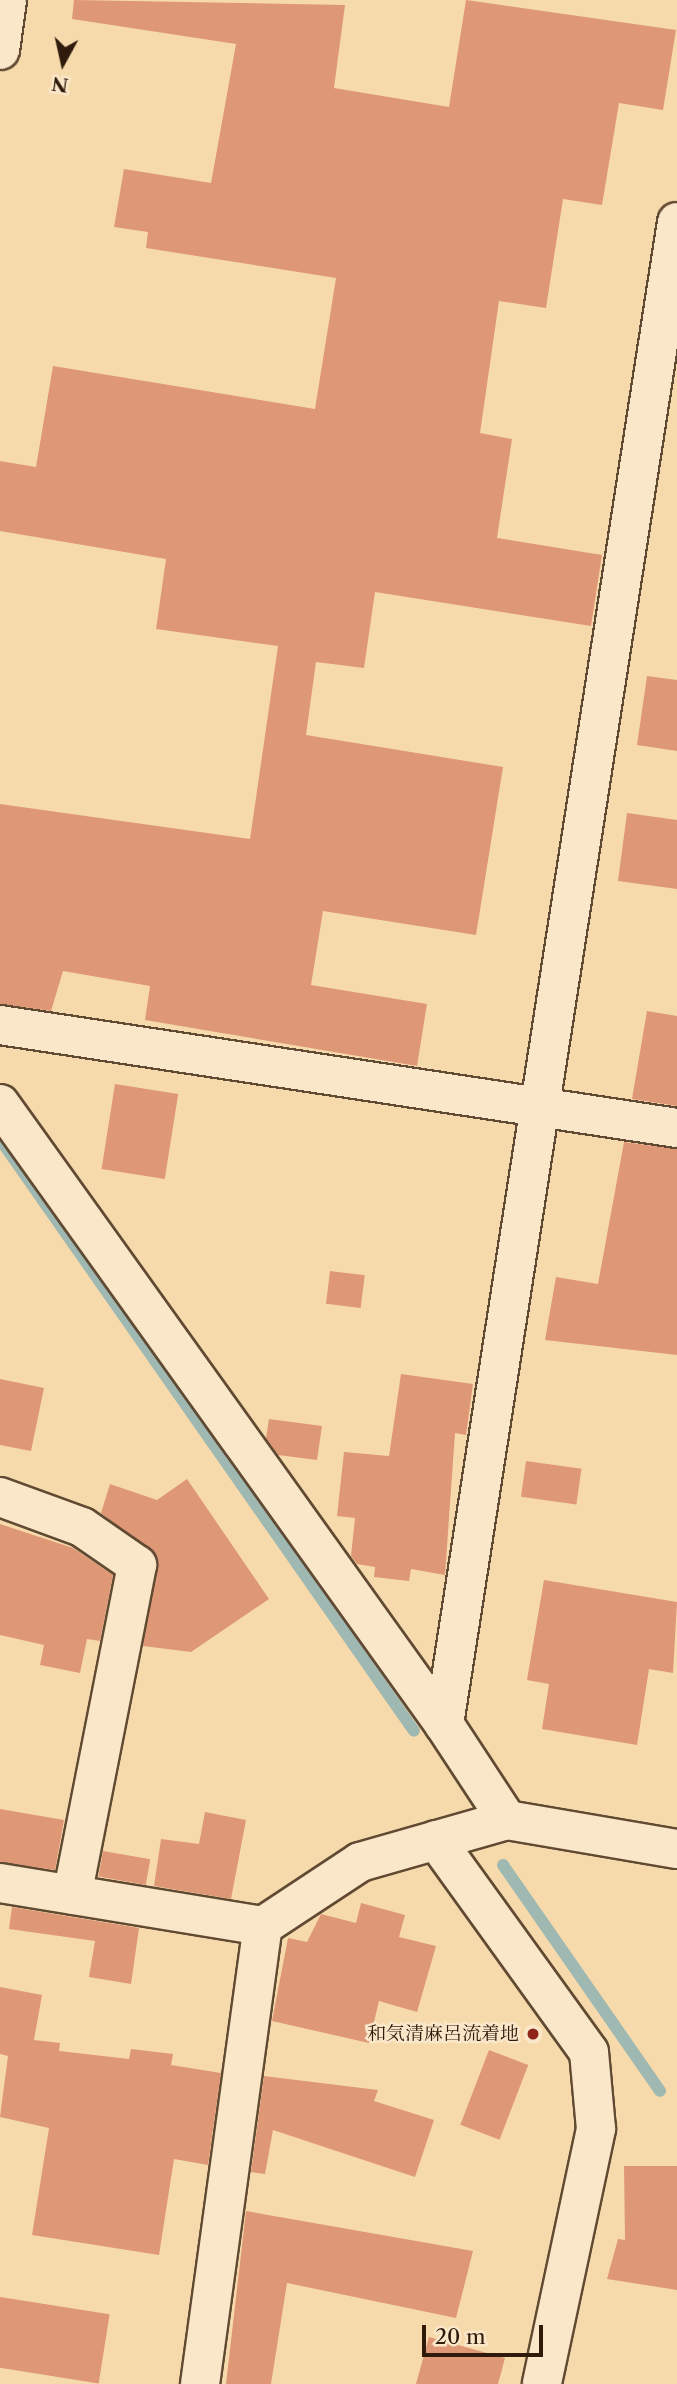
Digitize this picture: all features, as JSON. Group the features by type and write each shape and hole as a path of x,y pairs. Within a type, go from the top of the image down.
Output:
{"street":[{"path":"0,50 7,0"},
{"path":"444,1724 677,222"},
{"path":"0,1025 677,1128"},
{"path":"0,1104 444,1724 507,1820"},
{"path":"0,1497 82,1527 137,1565 72,1895"},
{"path":"0,1882 263,1926 360,1861 507,1820 677,1849"},
{"path":"436,1840 589,2052 596,2129 542,2384"},
{"path":"200,2384 263,1926"}],"building":[{"path":"74,0 345,5 334,88 449,107 466,0 676,30 663,110 619,103 602,205 563,199 546,308 499,301 480,433 512,439 497,538 602,555 591,626 375,592 364,668 316,662 306,735 503,767 476,935 323,911 311,985 427,1004 417,1066 145,1020 150,986 63,971 51,1011 0,1004 0,804 250,839 278,646 156,629 166,559 0,531 0,461 36,467 53,366 315,409 336,278 146,248 148,232 114,227 124,169 211,183 236,44 72,19"},
{"path":"647,676 677,680 677,751 637,745"},
{"path":"627,813 677,820 677,889 618,881"},
{"path":"647,1011 677,1016 677,1106 632,1099"},
{"path":"115,1084 178,1094 165,1179 102,1169"},
{"path":"624,1142 677,1149 677,1355 545,1340 556,1277 598,1284"},
{"path":"330,1271 365,1275 361,1308 326,1304"},
{"path":"401,1374 473,1384 466,1435 455,1433 445,1575 411,1569 409,1581 374,1577 375,1567 357,1564 351,1556 355,1518 337,1516 344,1452 389,1456"},
{"path":"0,1379 44,1388 31,1451 0,1445"},
{"path":"269,1419 322,1426 317,1460 278,1455 266,1438"},
{"path":"526,1461 581,1469 576,1504 521,1497"},
{"path":"187,1479 269,1599 191,1652 143,1646 157,1558 101,1513 110,1484 157,1500"},
{"path":"0,1524 73,1548 113,1575 100,1641 87,1639 80,1673 40,1665 44,1645 0,1635"},
{"path":"544,1580 677,1602 673,1673 649,1669 637,1745 542,1729 549,1684 527,1680"},
{"path":"0,1809 64,1820 55,1870 0,1862"},
{"path":"205,1812 246,1820 231,1899 154,1886 161,1839 199,1844"},
{"path":"103,1851 150,1859 146,1885 98,1877"},
{"path":"361,1903 405,1915 399,1937 436,1946 417,2012 379,2001 369,2043 272,2021 288,1938 307,1942 321,1914 356,1923"},
{"path":"12,1907 139,1928 131,1984 89,1977 95,1941 9,1929"},
{"path":"0,1987 42,1995 34,2040 60,2043 59,2051 129,2059 131,2049 173,2054 171,2065 221,2073 208,2165 174,2159 159,2255 32,2235 49,2128 0,2117 8,2056 0,2054"},
{"path":"489,2050 528,2065 500,2140 460,2125"},
{"path":"264,2076 378,2090 374,2101 434,2120 415,2177 273,2130 265,2174 251,2172"},
{"path":"624,2166 677,2166 677,2290 607,2279 618,2239 625,2240"},
{"path":"246,2211 473,2251 456,2318 287,2283 271,2384 226,2384"},
{"path":"0,2297 110,2314 99,2384 0,2368"},
{"path":"429,2337 505,2358 498,2384 416,2384"}],"waterway":[{"path":"0,1139 414,1731"},
{"path":"503,1865 660,2091"}],"place":[{"name":"和気清麻呂流着地","path":"533,2034"}]}
